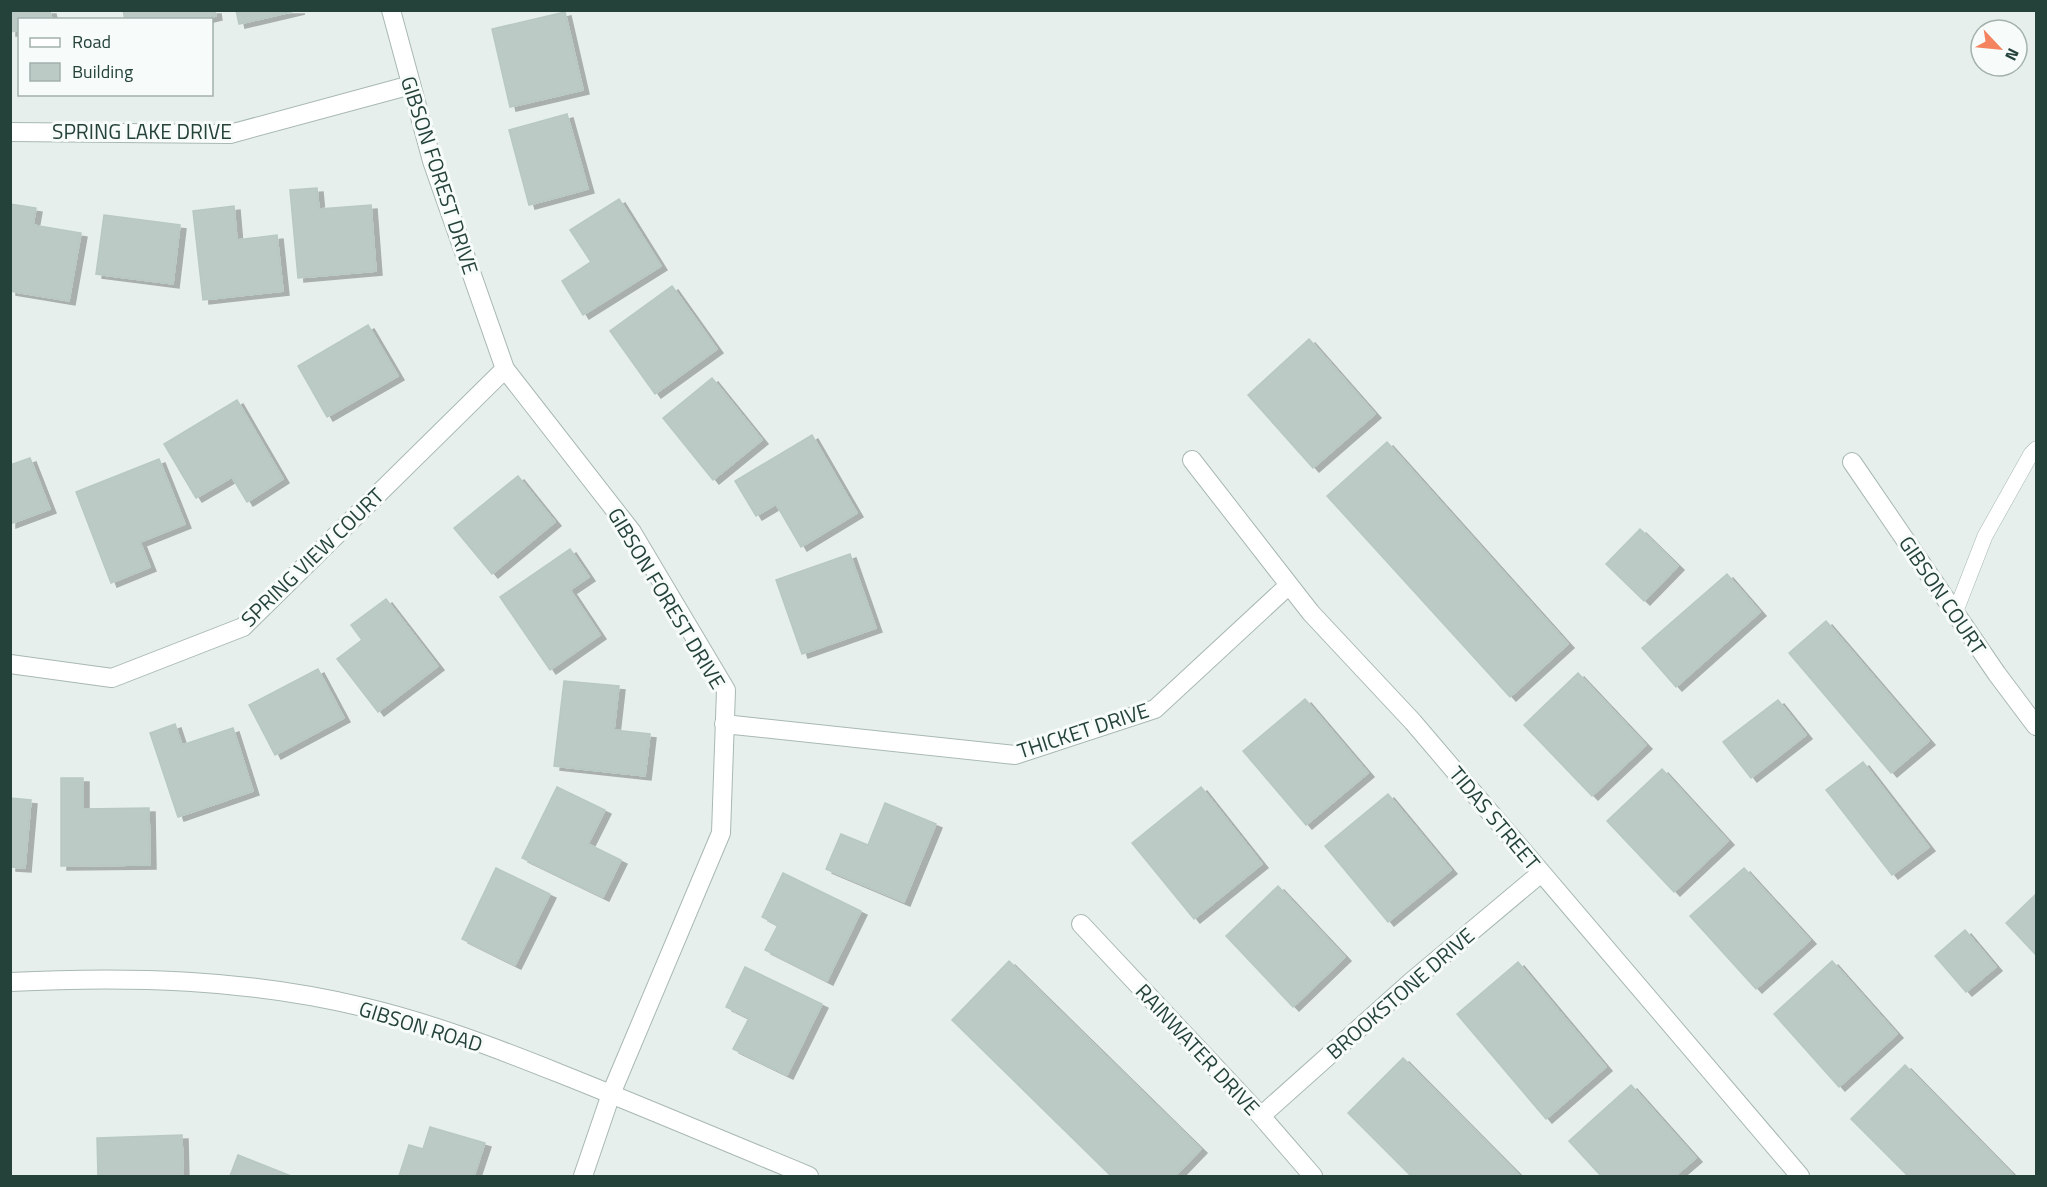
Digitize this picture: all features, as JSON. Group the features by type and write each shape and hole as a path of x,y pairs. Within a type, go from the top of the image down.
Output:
{"street":[{"name":"GIBSON FOREST DRIVE","path":"391,10 432,161 505,369 632,532 726,690 721,833 611,1094 583,1176"},
{"name":"SPRING LAKE DRIVE","path":"10,132 230,134 411,85"},
{"name":"SPRING VIEW COURT","path":"10,664 112,678 243,627 505,369"},
{"name":"TIDAS STREET","path":"1192,460 1311,613 1413,722 1800,1176"},
{"name":"GIBSON COURT","path":"1852,462 1955,613 2037,726"},
{"name":"THICKET DRIVE","path":"724,724 1015,755 1155,708 1289,585"},
{"name":"BROOKSTONE DRIVE","path":"1261,1116 1411,982 1541,873"},
{"name":"RAINWATER DRIVE","path":"1081,924 1261,1116 1313,1176"},
{"name":"GIBSON ROAD","path":"10,982 126,980 213,983 280,991 363,1007 496,1048 809,1176"}],"lane":[{"path":"1955,613 1985,536 2031,454 2037,449"}],"building":[{"path":"10,10 50,10 52,18 18,18 18,30 10,32"},
{"path":"123,10 215,10 216,16 208,18 125,18"},
{"path":"236,10 299,10 239,24"},
{"path":"565,12 583,90 510,107 492,29"},
{"path":"567,114 588,189 529,205 509,130"},
{"path":"317,188 319,209 371,205 376,271 298,278 290,190"},
{"path":"619,199 661,266 583,315 562,281 591,262 570,230"},
{"path":"10,204 36,208 33,225 81,233 69,301 10,291"},
{"path":"234,206 237,240 277,235 283,291 203,300 193,211"},
{"path":"104,215 180,225 173,284 96,274"},
{"path":"672,286 717,349 655,394 610,331"},
{"path":"368,325 398,376 327,417 298,366"},
{"path":"1309,339 1375,414 1313,468 1248,395"},
{"path":"712,378 762,440 713,480 663,418"},
{"path":"237,400 283,479 247,502 232,477 196,498 164,444"},
{"path":"812,435 857,513 801,547 776,504 756,516 735,481"},
{"path":"1387,442 1568,644 1510,697 1327,496"},
{"path":"30,458 50,509 10,524 10,465"},
{"path":"159,459 185,524 140,542 150,567 111,583 76,492"},
{"path":"518,476 555,522 492,574 454,528"},
{"path":"1640,529 1678,566 1644,601 1606,564"},
{"path":"570,549 589,577 570,590 600,635 550,670 500,597"},
{"path":"850,554 876,628 802,654 776,580"},
{"path":"1727,574 1760,612 1676,687 1642,648"},
{"path":"386,599 438,666 378,712 337,659 362,640 351,625"},
{"path":"1826,621 1929,741 1891,773 1789,653"},
{"path":"318,669 344,718 275,755 249,705"},
{"path":"1578,673 1646,745 1592,796 1524,725"},
{"path":"564,681 619,686 614,730 650,734 645,776 554,766"},
{"path":"1305,699 1368,773 1306,825 1243,751"},
{"path":"1778,700 1806,735 1751,778 1723,742"},
{"path":"175,724 182,745 233,728 253,791 178,817 150,733"},
{"path":"1863,762 1929,847 1892,875 1826,790"},
{"path":"1662,769 1728,841 1674,892 1607,821"},
{"path":"61,778 83,778 83,809 149,808 150,865 61,866"},
{"path":"557,787 605,810 588,844 621,860 603,897 522,858"},
{"path":"1201,787 1262,864 1194,919 1132,843"},
{"path":"1388,794 1451,870 1388,922 1325,846"},
{"path":"10,798 31,800 25,868 10,867"},
{"path":"885,803 936,824 904,902 826,869 841,834 868,845"},
{"path":"496,868 550,894 515,965 462,939"},
{"path":"1744,868 1810,940 1756,989 1690,916"},
{"path":"783,873 861,911 827,981 765,950 778,925 762,917"},
{"path":"1278,886 1345,957 1293,1007 1226,936"},
{"path":"2036,894 2036,955 2006,923"},
{"path":"1965,930 1996,967 1966,992 1935,956"},
{"path":"1009,961 1201,1149 1175,1176 1111,1176 952,1020"},
{"path":"1832,961 1897,1034 1839,1087 1774,1014"},
{"path":"1518,962 1606,1067 1546,1119 1457,1014"},
{"path":"745,967 822,1004 787,1075 733,1049 749,1018 726,1007"},
{"path":"1403,1058 1520,1176 1411,1176 1348,1113"},
{"path":"1905,1065 2014,1176 1908,1176 1851,1119"},
{"path":"1631,1085 1696,1158 1675,1176 1601,1176 1569,1141"},
{"path":"430,1127 485,1143 474,1176 399,1176 409,1145 423,1149"},
{"path":"182,1135 183,1176 98,1176 97,1138"},
{"path":"238,1155 291,1176 230,1176"}]}
